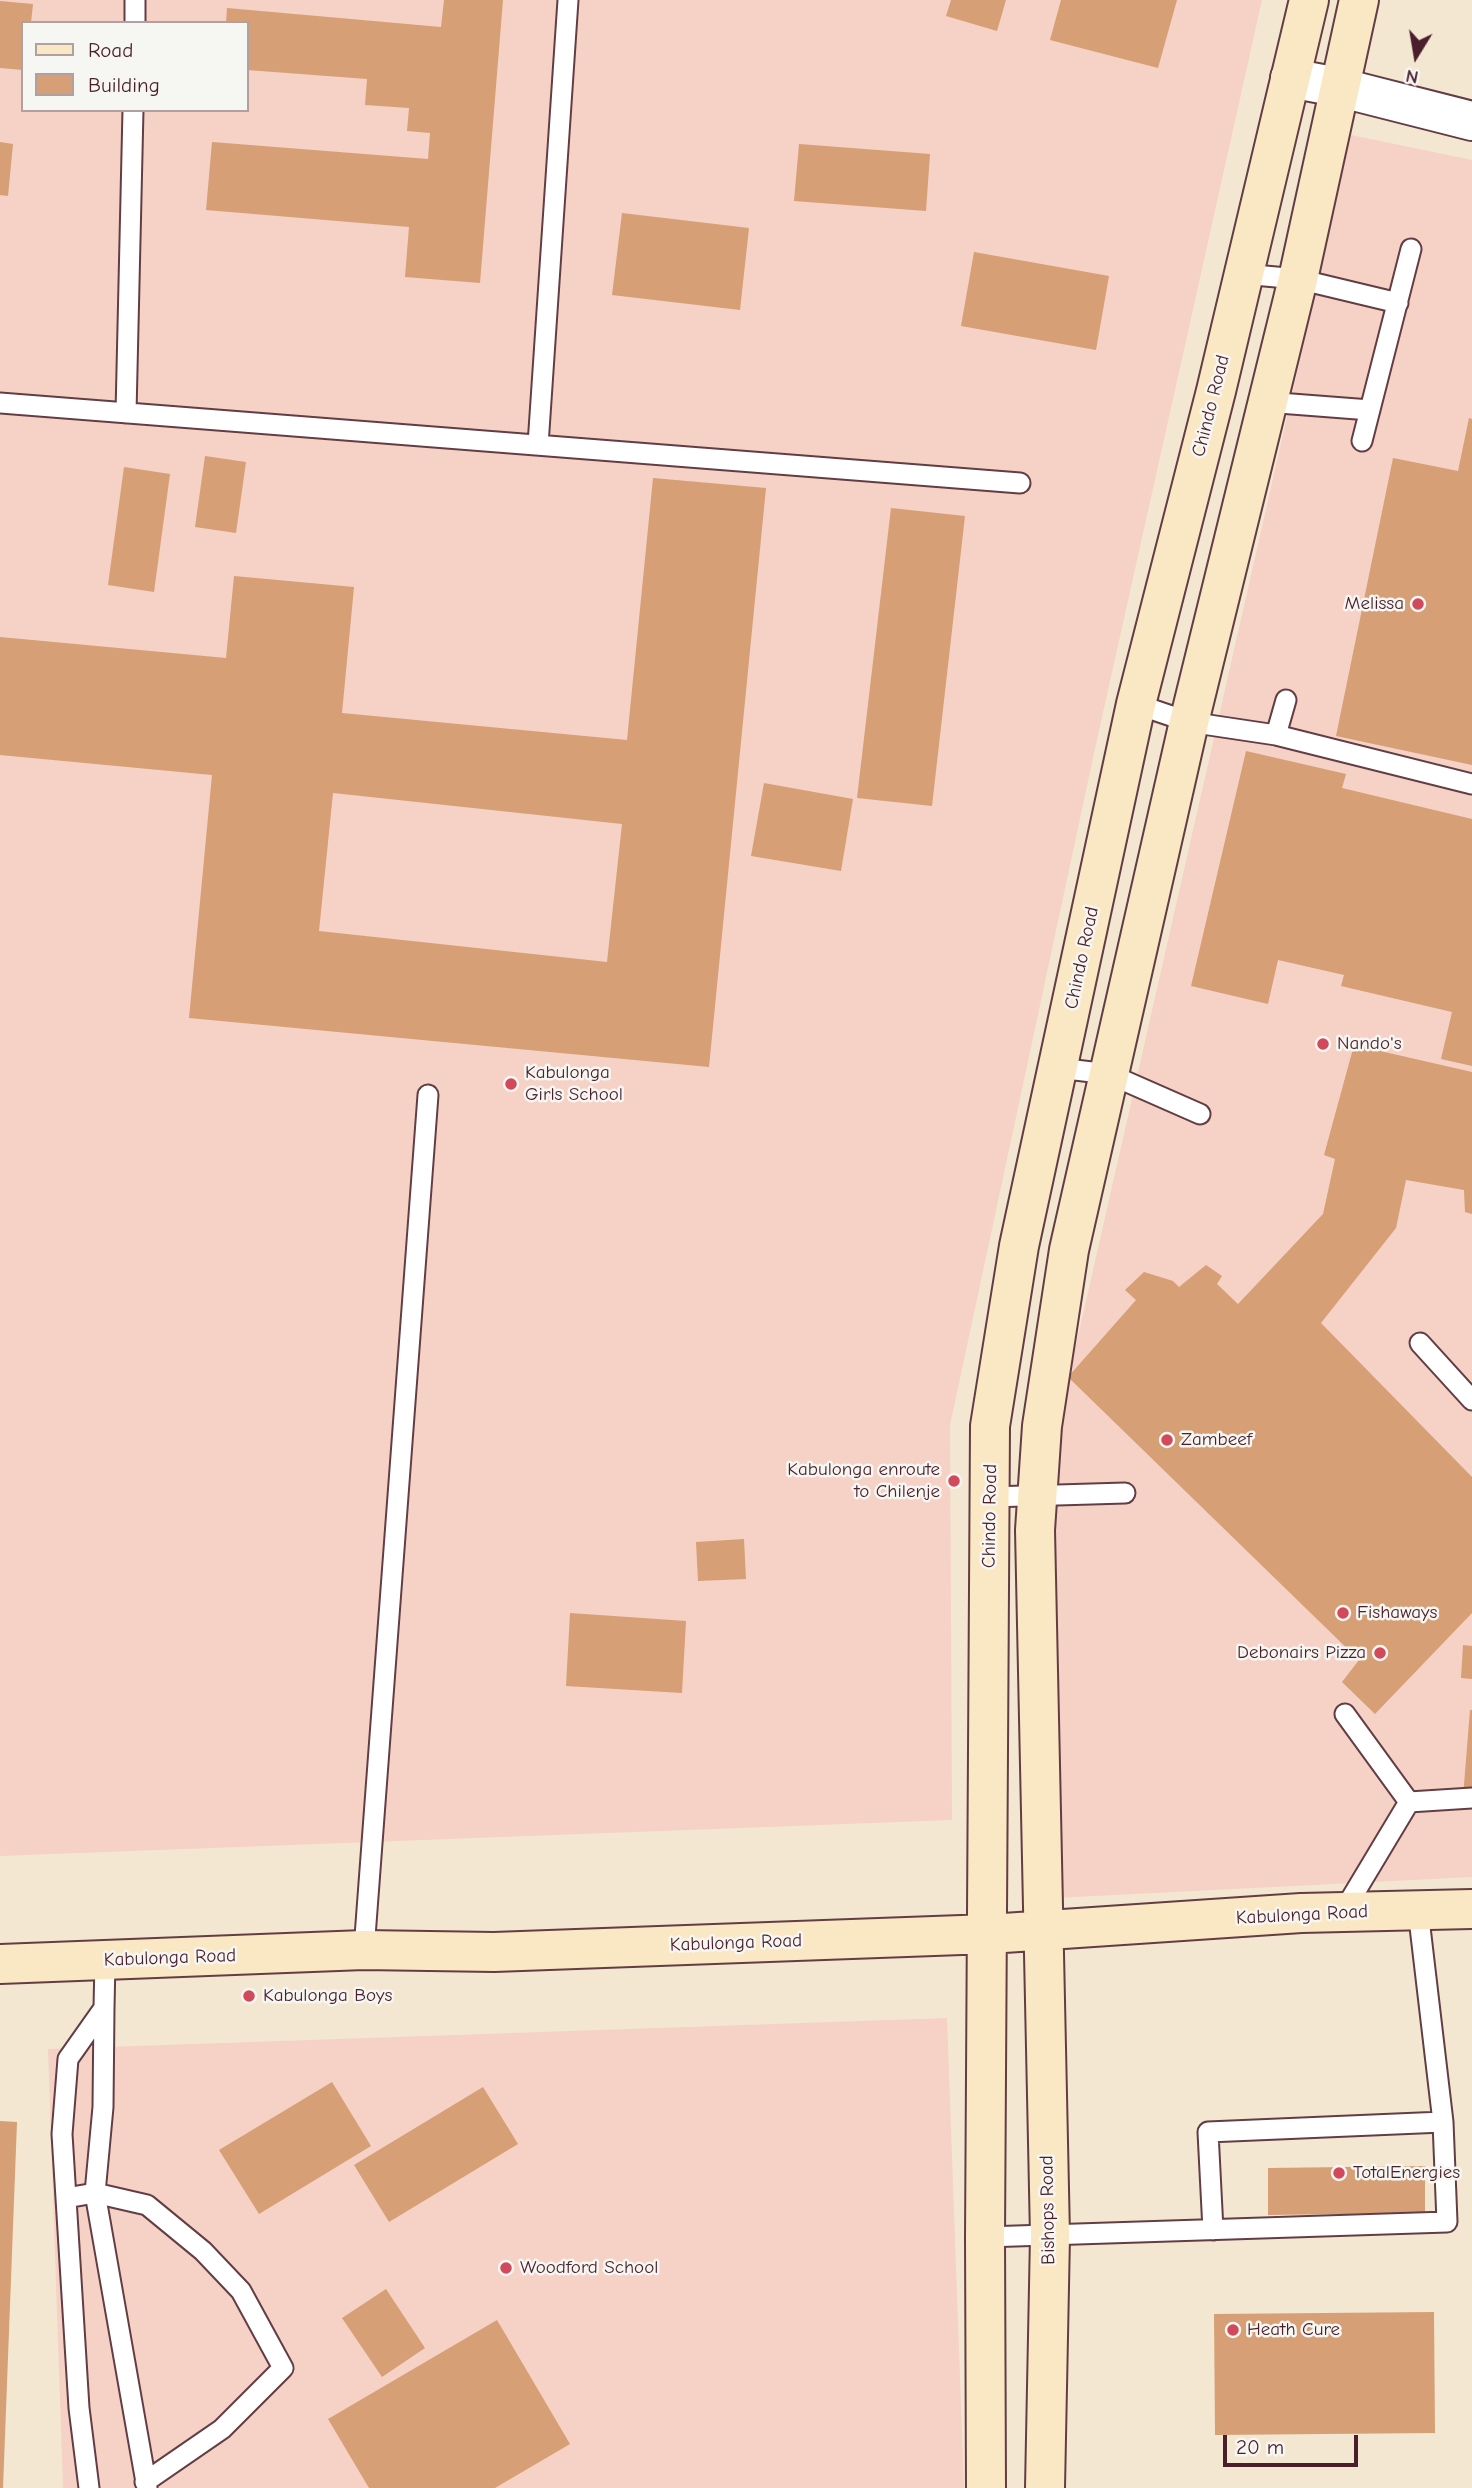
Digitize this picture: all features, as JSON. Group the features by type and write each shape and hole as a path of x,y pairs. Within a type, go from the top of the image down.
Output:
{"main road":[{"name":"Chindo Road","path":"989,1934 990,1426 1019,1246 1136,704 1309,0"},
{"path":"1042,1932 1036,1495 1042,1426 1069,1250 1189,722 1298,279 1359,0"},
{"name":"Kabulonga Road","path":"0,1964 364,1950 494,1952 989,1934 1343,1912 1472,1909"},
{"name":"Bishops Road","path":"1042,1932 1050,2236 1045,2488"},
{"path":"986,2488 985,2237 989,1934"}],"street":[{"path":"1290,78 1338,87 1472,121"}],"lane":[{"path":"135,0 135,21"},
{"path":"538,445 568,0"},
{"path":"126,413 133,112"},
{"path":"1362,441 1411,249"},
{"path":"1243,274 1298,279 1398,303"},
{"path":"1266,402 1370,410"},
{"path":"0,403 1020,483"},
{"path":"1276,735 1286,699"},
{"path":"1136,704 1189,722 1276,735 1472,784"},
{"path":"1059,1068 1109,1074 1200,1114"},
{"path":"364,1950 428,1096"},
{"path":"1420,1343 1472,1400"},
{"path":"990,1497 1125,1493"},
{"path":"1345,1714 1409,1802"},
{"path":"1409,1802 1472,1798"},
{"path":"1343,1912 1409,1802"},
{"path":"985,2237 1447,2221 1443,2122 1418,1910"},
{"path":"66,2198 95,2193 147,2205 203,2251 241,2291 283,2368 222,2429 146,2485 95,2193 103,2107 105,1961"},
{"path":"89,2488 79,2409 62,2134 68,2059 104,2008"},
{"path":"1213,2230 1208,2132 1443,2122"}],"shaded area":[{"name":"Kabulonga Girls School","path":"0,0 1262,0 1096,744 950,1425 952,1820 0,1856"},
{"path":"1351,135 1472,160 1472,1877 1055,1898 1041,1499"},
{"name":"Woodford School","path":"947,2018 964,2488 63,2488 48,2049"}],"building":[{"path":"444,0 503,0 480,283 405,277 409,227 206,210 212,142 428,159 430,133 407,131 409,108 365,105 367,79 248,70 248,21 226,21 227,8 441,27"},
{"path":"951,0 1006,0 997,31 946,16"},
{"path":"1061,0 1177,0 1158,68 1050,40"},
{"path":"0,1 33,4 31,21 21,21 21,70 0,68"},
{"path":"0,142 13,144 8,196 0,195"},
{"path":"799,144 930,154 926,211 794,201"},
{"path":"622,213 749,228 740,310 612,295"},
{"path":"974,252 1109,276 1096,350 961,326"},
{"name":"Melissa","path":"1469,418 1472,419 1472,765 1336,736 1393,458 1458,471"},
{"path":"205,456 246,462 236,533 195,527"},
{"path":"124,467 170,474 154,592 108,585"},
{"path":"653,478 766,488 709,1067 189,1018 212,775 0,755 0,637 226,658 234,576 354,587 342,713 627,740","holes":["333,793 622,824 607,962 319,931"]},
{"path":"891,508 965,516 932,806 857,798"},
{"path":"1246,751 1346,774 1342,788 1472,819 1472,1066 1441,1059 1452,1012 1341,986 1344,975 1278,960 1268,1004 1191,986"},
{"path":"764,783 853,799 841,871 751,856"},
{"path":"1354,1045 1472,1072 1472,1214 1465,1212 1464,1190 1406,1180 1396,1228 1321,1323 1472,1477 1472,1613 1375,1714 1342,1682 1359,1660 1068,1377 1136,1300 1125,1290 1144,1272 1173,1281 1179,1287 1206,1265 1222,1276 1217,1284 1238,1304 1323,1214 1335,1159 1324,1155"},
{"path":"744,1539 746,1579 698,1581 696,1542"},
{"path":"570,1613 686,1621 682,1693 566,1686"},
{"path":"1463,1645 1472,1646 1472,1679 1461,1678"},
{"path":"1470,1710 1472,1797 1463,1797"},
{"path":"332,2082 371,2146 259,2214 219,2150"},
{"path":"483,2087 518,2144 389,2222 354,2165"},
{"path":"0,2121 17,2122 3,2488 0,2488"},
{"path":"1425,2166 1425,2213 1268,2215 1268,2168"},
{"path":"386,2289 425,2348 382,2377 342,2318"},
{"path":"1434,2312 1435,2433 1215,2435 1214,2314"},
{"path":"497,2320 570,2444 495,2488 369,2488 328,2419"}],"place":[{"name":"Melissa","path":"1418,604"},
{"name":"Nando's","path":"1323,1044"},
{"name":"Kabulonga Girls School","path":"511,1084"},
{"name":"Zambeef","path":"1167,1440"},
{"name":"Kabulonga enroute to Chilenje","path":"954,1481"},
{"name":"Fishaways","path":"1343,1613"},
{"name":"Debonairs Pizza","path":"1380,1653"},
{"name":"Kabulonga Boys","path":"249,1996"},
{"name":"TotalEnergies","path":"1339,2173"},
{"name":"Woodford School","path":"506,2268"},
{"name":"Heath Cure","path":"1233,2330"}]}
